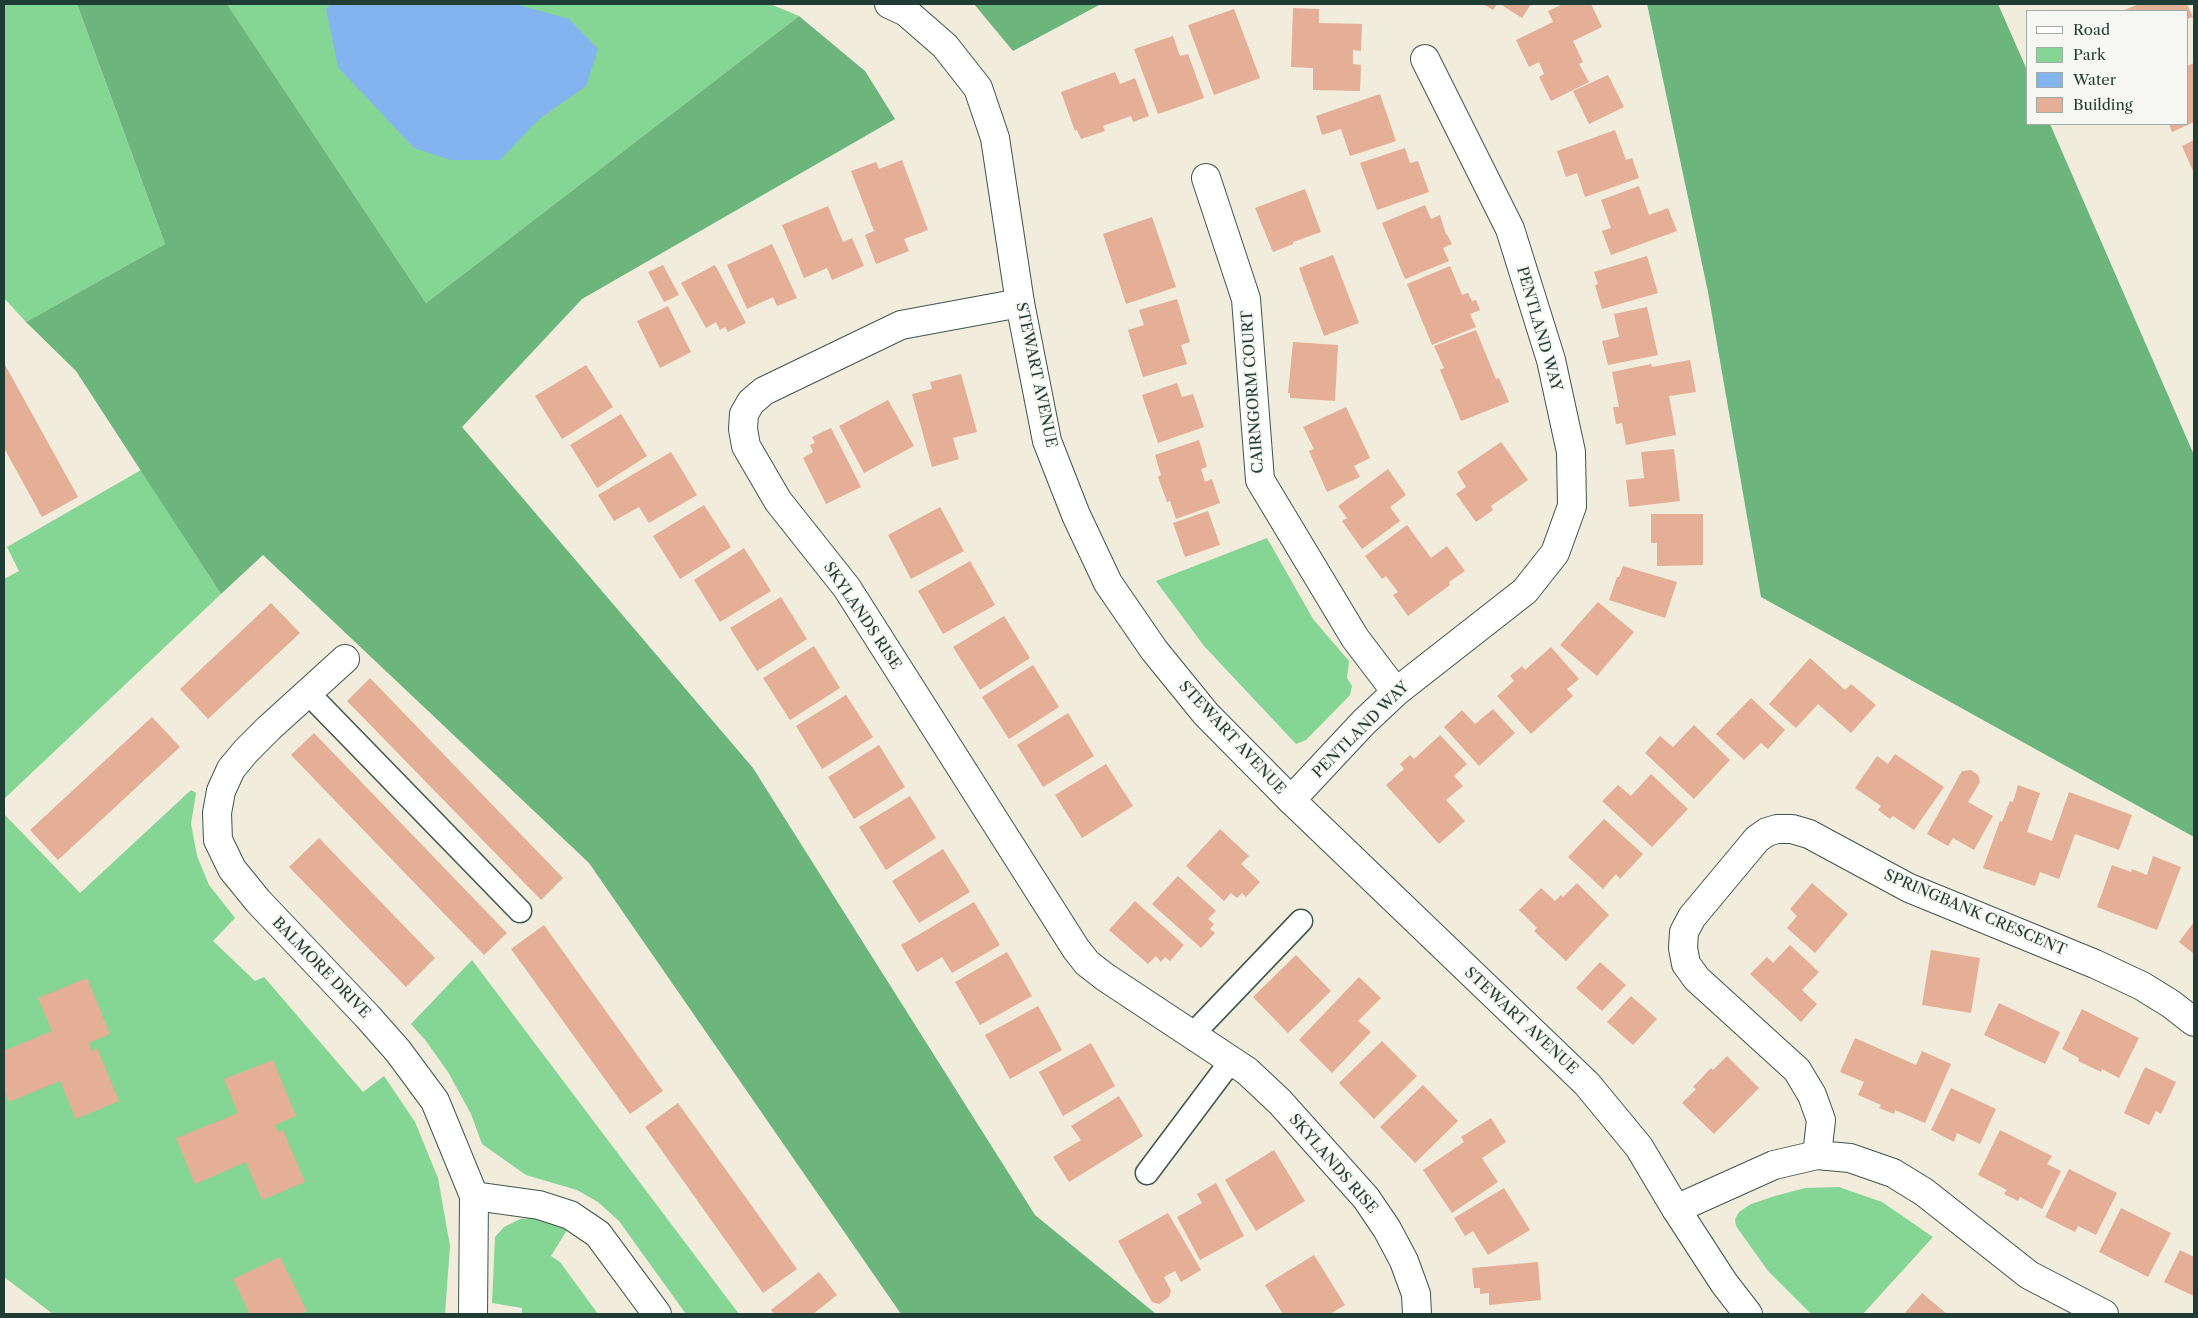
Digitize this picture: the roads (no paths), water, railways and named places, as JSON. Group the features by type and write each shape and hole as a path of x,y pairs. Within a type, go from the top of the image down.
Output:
{"street":[{"name":"STEWART AVENUE","path":"889,4 906,12 945,46 978,88 995,138 1020,303 1047,441 1076,515 1108,583 1154,650 1206,714 1291,800 1587,1084 1640,1147 1676,1209 1724,1282 1748,1314"},
{"name":"PENTLAND WAY","path":"1291,800 1364,722 1396,692 1525,592 1556,553 1572,506 1571,452 1551,360 1510,229 1425,59"},
{"name":"CAIRNGORM COURT","path":"1206,178 1246,299 1260,480 1355,638 1396,692"},
{"name":"SKYLANDS RISE","path":"1020,303 901,325 764,391 751,402 744,414 743,429 746,446 778,500 847,588 1076,949 1087,963 1105,977 1247,1071 1280,1102 1366,1198 1387,1229 1404,1260 1416,1294 1417,1314"},
{"name":"BALMORE DRIVE","path":"344,659 246,751 231,769 221,791 217,813 218,840 232,869 258,901 398,1051 435,1102 474,1196 473,1314"},
{"name":"SPRINGBANK CRESCENT","path":"1817,1155 1822,1120 1812,1094 1796,1070 1697,978 1686,964 1683,948 1684,932 1692,917 1757,839 1767,832 1777,829 1792,829 1809,834 1909,888 2096,964 2134,982 2171,1004 2194,1022"},
{"path":"1676,1209 1774,1165 1817,1155 1850,1158 1893,1173 1924,1192 2029,1275 2104,1314"},
{"path":"474,1196 539,1205 570,1215 598,1234 657,1314"}],"lane":[{"path":"308,693 520,911"},
{"path":"1192,1035 1300,921"},
{"path":"1147,1173 1231,1061"}],"water":[{"path":"331,4 515,4 569,19 598,49 586,86 538,120 500,160 450,160 414,148 338,67 326,9"}]}
